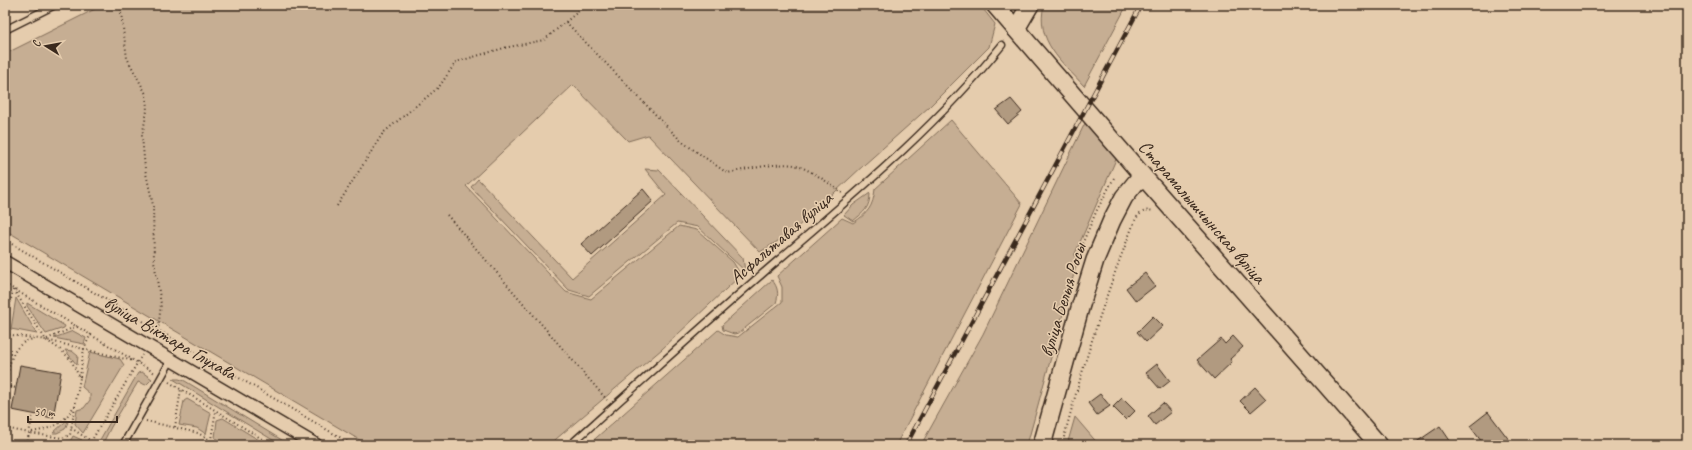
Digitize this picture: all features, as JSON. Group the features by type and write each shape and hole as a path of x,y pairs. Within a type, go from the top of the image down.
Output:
{"main road":[{"name":"Старамалышчынская вуліца","path":"996,5 1142,175 1380,445"},
{"path":"1016,29 1030,5"},
{"name":"вуліца Белыя Росы","path":"1042,445 1078,314 1095,260 1112,220 1124,197 1142,175"}],"street":[{"name":"вуліца Віктара Глухава","path":"5,262 316,445"}],"lane":[{"path":"5,30 55,5"},
{"name":"Асфальтавая вуліца","path":"570,445 849,199 934,121 1002,45"},
{"path":"123,445 171,360"}],"path":[{"path":"120,5 127,58 146,94 147,111 142,136 145,169 153,205 154,261 161,304 158,330"},
{"path":"337,206 383,133 439,87 456,62 504,48 544,40 586,5"},
{"path":"566,22 681,141 727,173 767,166 794,165 827,181 849,199"},
{"path":"1079,251 1097,210 1115,176"},
{"path":"1062,445 1113,275 1136,218 1142,211 1148,210 1156,212"},
{"path":"447,215 613,407"},
{"path":"5,240 353,445"},
{"path":"5,284 138,362 272,445"},
{"path":"5,326 14,290"},
{"path":"14,290 46,340 61,350 71,360 80,378"},
{"path":"46,340 77,326"},
{"path":"5,334 37,338 138,362"},
{"path":"6,428 62,438 70,435 84,348 91,334"},
{"path":"5,390 13,352 25,340 37,338"},
{"path":"89,445 138,362"},
{"path":"5,386 16,388"},
{"path":"175,427 181,389"},
{"path":"29,433 54,428 68,416 75,405"},
{"path":"210,445 216,410"},
{"path":"27,445 33,414"},
{"path":"145,421 198,433 219,445"},
{"path":"5,422 5,443"},
{"path":"71,428 91,441"}],"shaded area":[{"path":"103,5 980,5 995,24 989,47 929,107 791,233 760,252 648,135 628,141 573,85 466,186 566,292 591,299 679,226 697,230 733,262 741,275 662,349 549,445 368,445 5,230 5,54"},
{"path":"1044,5 1127,5 1084,86 1059,59 1047,40 1043,29 1042,18"},
{"path":"951,120 1022,204 896,445 588,445 718,330 726,335 738,337 782,302 782,287 777,276 842,218 853,223 866,213 873,200 875,189"},
{"path":"1086,121 1117,157 1074,256 1078,259 1027,445 921,445 983,334"},
{"path":"645,169 659,170 743,258 745,271 698,227 677,223 589,296 569,290 471,187 478,179 572,278 666,195"},
{"path":"870,193 868,206 857,218 853,221 844,215 853,205"},
{"path":"772,280 776,285 776,303 739,333 734,334 723,330 722,325"},
{"path":"16,298 37,334 11,329"},
{"path":"27,303 65,326 64,328 46,334 27,306"},
{"path":"73,331 86,338 84,344 54,338"},
{"path":"65,350 72,351 78,356 77,365"},
{"path":"90,352 120,359 124,365 83,433 75,424 77,410 84,408 90,400 90,394 82,387"},
{"path":"142,372 152,379 146,385 138,382 102,445 97,445 138,373"},
{"path":"173,379 185,381 290,445 281,445"},
{"path":"187,399 211,413 206,434 197,428 179,425 184,401"},
{"path":"1075,417 1099,445 1067,445"},
{"path":"223,418 267,445 227,445 215,438 217,420"},
{"path":"66,421 68,422 65,429 57,433 53,433"},
{"path":"73,436 82,440 80,445 55,445 55,443 71,440"}],"building":[{"path":"1011,99 1022,112 1008,124 996,110"},
{"path":"643,189 653,201 592,256 581,244"},
{"path":"1145,273 1155,286 1136,301 1126,288"},
{"path":"1153,316 1163,326 1146,342 1137,332"},
{"path":"1233,336 1243,347 1230,359 1232,362 1214,379 1197,360 1221,339 1225,344"},
{"path":"1157,364 1170,381 1160,389 1146,373"},
{"path":"20,365 61,372 53,418 12,410"},
{"path":"1255,387 1266,399 1251,412 1240,401"},
{"path":"1100,394 1110,406 1097,415 1088,403"},
{"path":"1122,398 1135,411 1126,420 1113,407"},
{"path":"1163,403 1171,412 1155,425 1148,416"},
{"path":"1488,412 1513,445 1484,445 1470,426"},
{"path":"1440,426 1453,445 1412,445"}],"railway":[{"path":"906,445 1141,5"}]}
